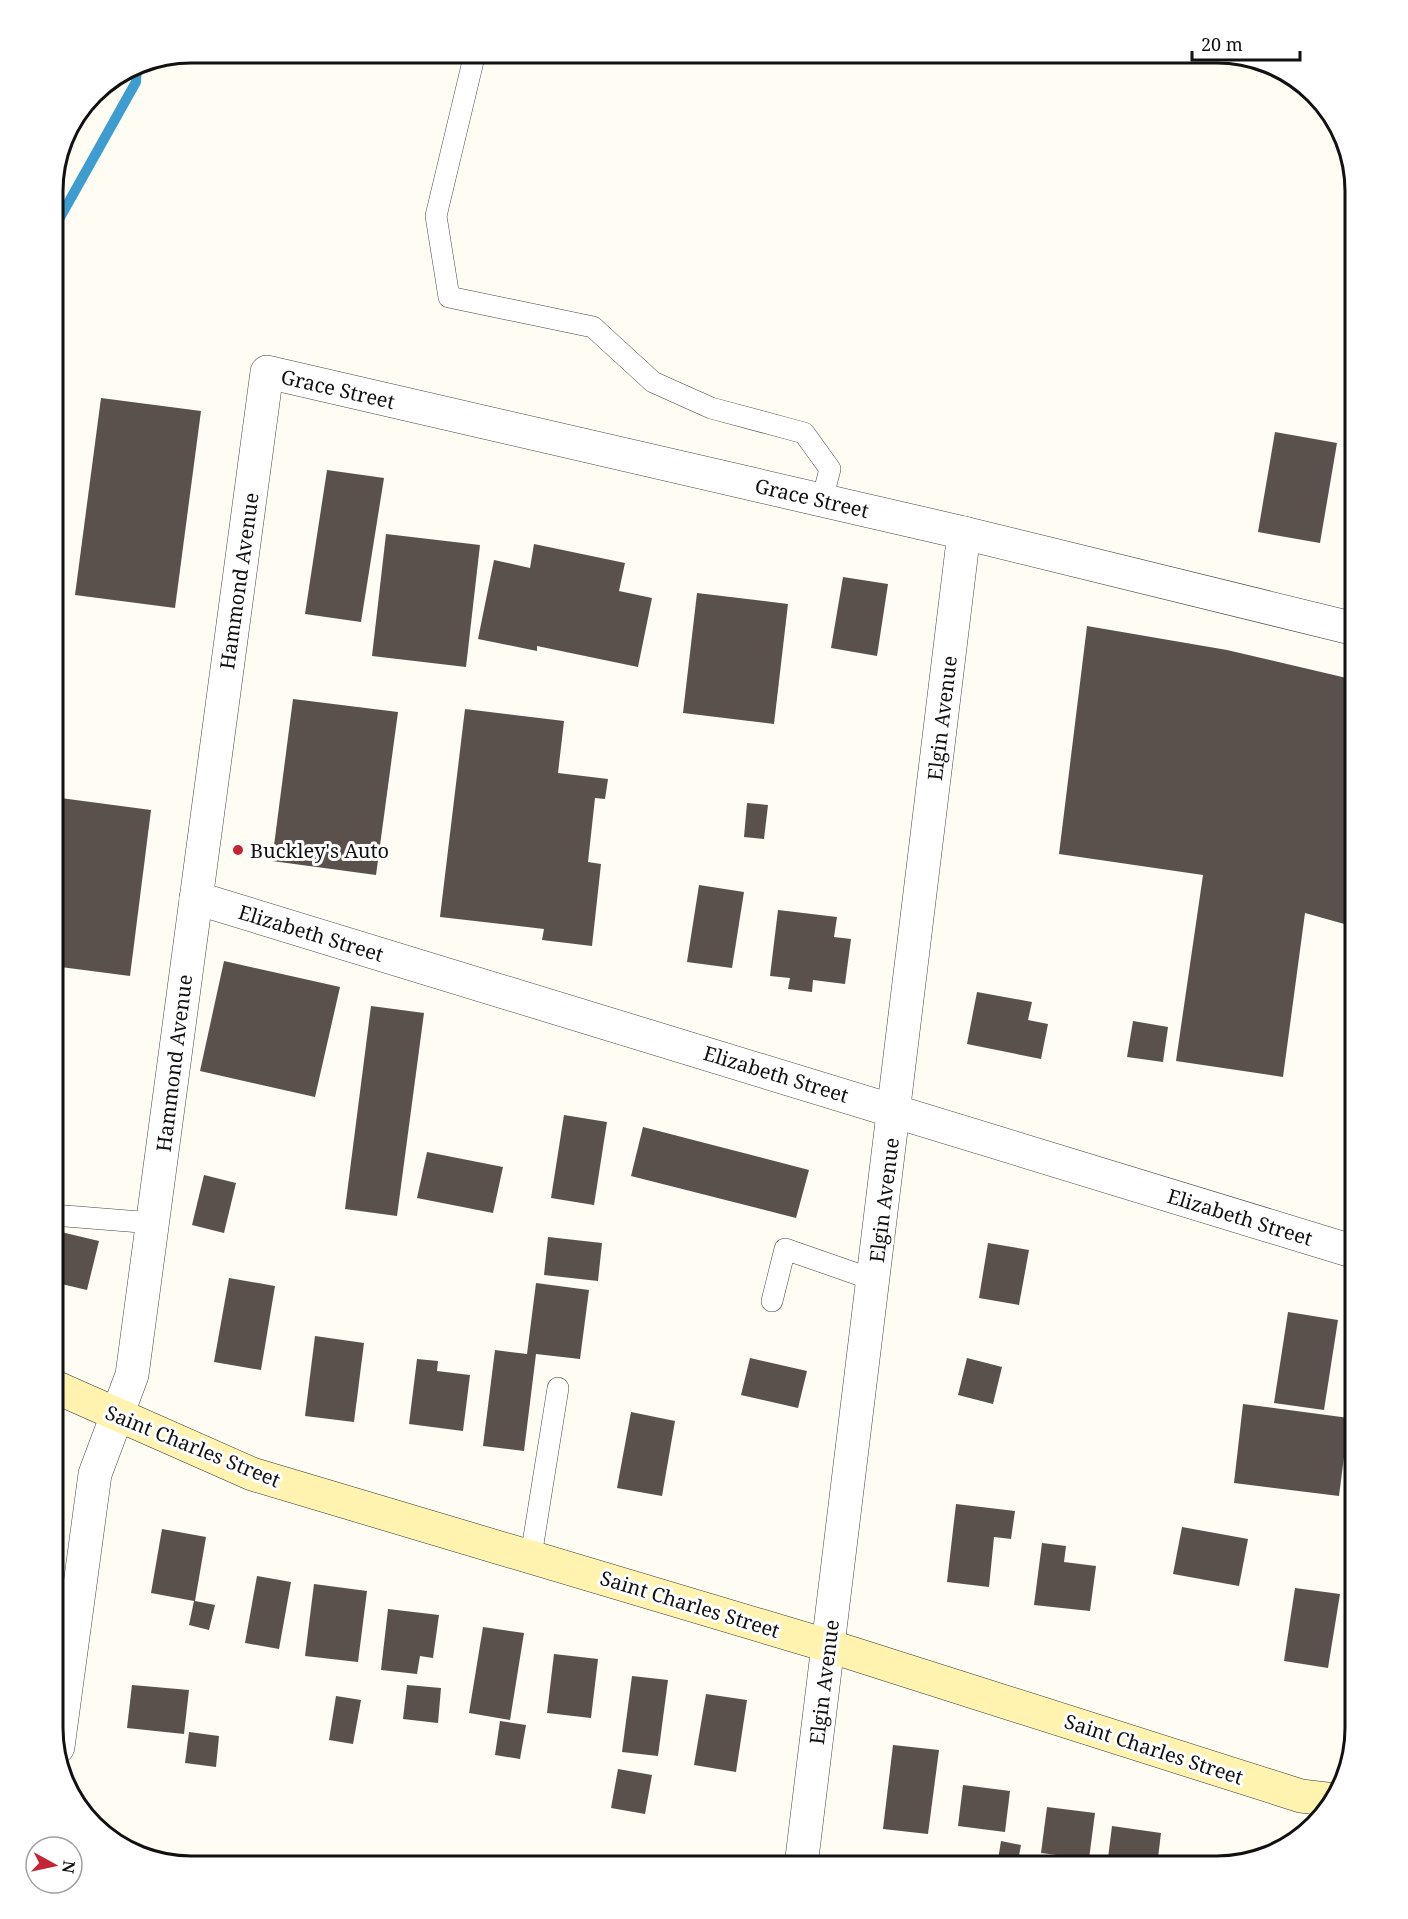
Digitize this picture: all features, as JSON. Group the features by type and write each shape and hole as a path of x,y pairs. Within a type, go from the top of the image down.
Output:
{"main road":[{"name":"Saint Charles Street","path":"63,1391 252,1474 829,1646 1301,1796 1324,1799"}],"street":[{"name":"Grace Street","path":"267,372 964,533 1345,626"},
{"name":"Hammond Avenue","path":"63,1710 95,1474 132,1375 267,372"},
{"name":"Elgin Avenue","path":"802,1856 964,533"},
{"name":"Elizabeth Street","path":"196,898 1345,1249"}],"lane":[{"path":"473,63 436,216 449,297 594,327 653,382 711,408 804,433 830,469 822,500"},
{"path":"63,1216 153,1223"},
{"path":"772,1301 785,1249 874,1280"},
{"path":"531,1556 558,1388"}],"building":[{"path":"101,398 201,411 175,608 75,595"},
{"path":"1275,432 1337,443 1320,543 1258,532"},
{"path":"327,470 384,478 361,622 305,614"},
{"path":"386,534 480,545 466,667 372,656"},
{"path":"534,544 625,563 619,591 652,598 638,667 537,646 537,651 478,639 494,560 530,568"},
{"path":"843,577 888,584 877,656 831,648"},
{"path":"697,593 788,604 774,724 683,713"},
{"path":"1087,626 1227,650 1345,678 1345,924 1305,913 1283,1077 1176,1061 1203,875 1059,854"},
{"path":"293,699 398,712 376,875 272,861"},
{"path":"465,709 564,721 558,773 608,779 605,799 595,798 588,862 601,864 592,946 542,940 544,929 440,917"},
{"path":"63,798 151,810 130,976 63,967"},
{"path":"747,803 768,805 764,839 744,837"},
{"path":"699,885 744,892 732,968 687,962"},
{"path":"778,910 837,917 834,937 851,939 845,984 813,980 812,992 788,989 790,978 770,976"},
{"path":"224,961 340,987 315,1097 200,1071"},
{"path":"977,992 1032,1002 1028,1020 1048,1024 1041,1059 967,1044"},
{"path":"371,1006 424,1013 397,1216 345,1209"},
{"path":"1133,1021 1168,1027 1163,1062 1127,1057"},
{"path":"564,1115 607,1122 594,1205 551,1198"},
{"path":"643,1127 809,1170 796,1218 631,1176"},
{"path":"427,1152 503,1167 493,1213 417,1198"},
{"path":"204,1175 236,1183 224,1233 192,1225"},
{"path":"63,1232 99,1241 87,1290 63,1284"},
{"path":"548,1237 602,1243 598,1281 544,1275"},
{"path":"988,1243 1029,1250 1019,1305 979,1298"},
{"path":"229,1278 275,1286 261,1370 214,1362"},
{"path":"536,1283 589,1290 580,1359 536,1354 524,1451 483,1446 495,1350 527,1354"},
{"path":"1288,1312 1338,1320 1324,1410 1274,1403"},
{"path":"315,1336 364,1343 354,1422 305,1416"},
{"path":"750,1358 807,1371 798,1408 741,1395"},
{"path":"967,1358 1002,1367 993,1404 958,1395"},
{"path":"417,1359 438,1361 437,1371 470,1375 463,1431 409,1424"},
{"path":"1243,1404 1345,1417 1345,1449 1339,1496 1234,1483"},
{"path":"631,1412 675,1421 662,1496 617,1488"},
{"path":"956,1504 1015,1511 1011,1539 994,1537 989,1587 947,1582"},
{"path":"1182,1527 1248,1539 1239,1586 1173,1574"},
{"path":"162,1529 206,1537 195,1601 215,1605 209,1630 189,1625 194,1601 151,1593"},
{"path":"1042,1543 1066,1546 1064,1562 1096,1566 1090,1611 1034,1605"},
{"path":"257,1576 291,1582 279,1649 245,1643"},
{"path":"314,1584 367,1591 358,1662 305,1656"},
{"path":"1295,1588 1340,1594 1328,1668 1284,1661"},
{"path":"388,1609 439,1615 433,1658 420,1656 417,1674 381,1670"},
{"path":"483,1627 524,1633 510,1720 469,1713"},
{"path":"554,1654 598,1659 591,1718 547,1713"},
{"path":"632,1676 668,1680 658,1756 622,1752"},
{"path":"132,1685 189,1690 184,1734 127,1728"},
{"path":"407,1685 441,1688 438,1723 403,1719"},
{"path":"706,1694 747,1700 736,1772 694,1765"},
{"path":"336,1696 361,1700 353,1744 329,1740"},
{"path":"500,1721 526,1725 520,1759 495,1755"},
{"path":"189,1732 219,1736 216,1767 185,1763"},
{"path":"893,1745 939,1750 928,1834 883,1829"},
{"path":"618,1769 652,1775 645,1814 611,1808"},
{"path":"963,1785 1010,1791 1005,1832 958,1826"},
{"path":"1047,1807 1095,1813 1089,1856 1041,1853"},
{"path":"1112,1826 1161,1833 1158,1856 1108,1856"},
{"path":"1001,1841 1021,1845 1019,1856 999,1856"}],"waterway":[{"path":"63,212 136,82 136,75"}],"place":[{"name":"Buckley's Auto","path":"238,850"}]}
